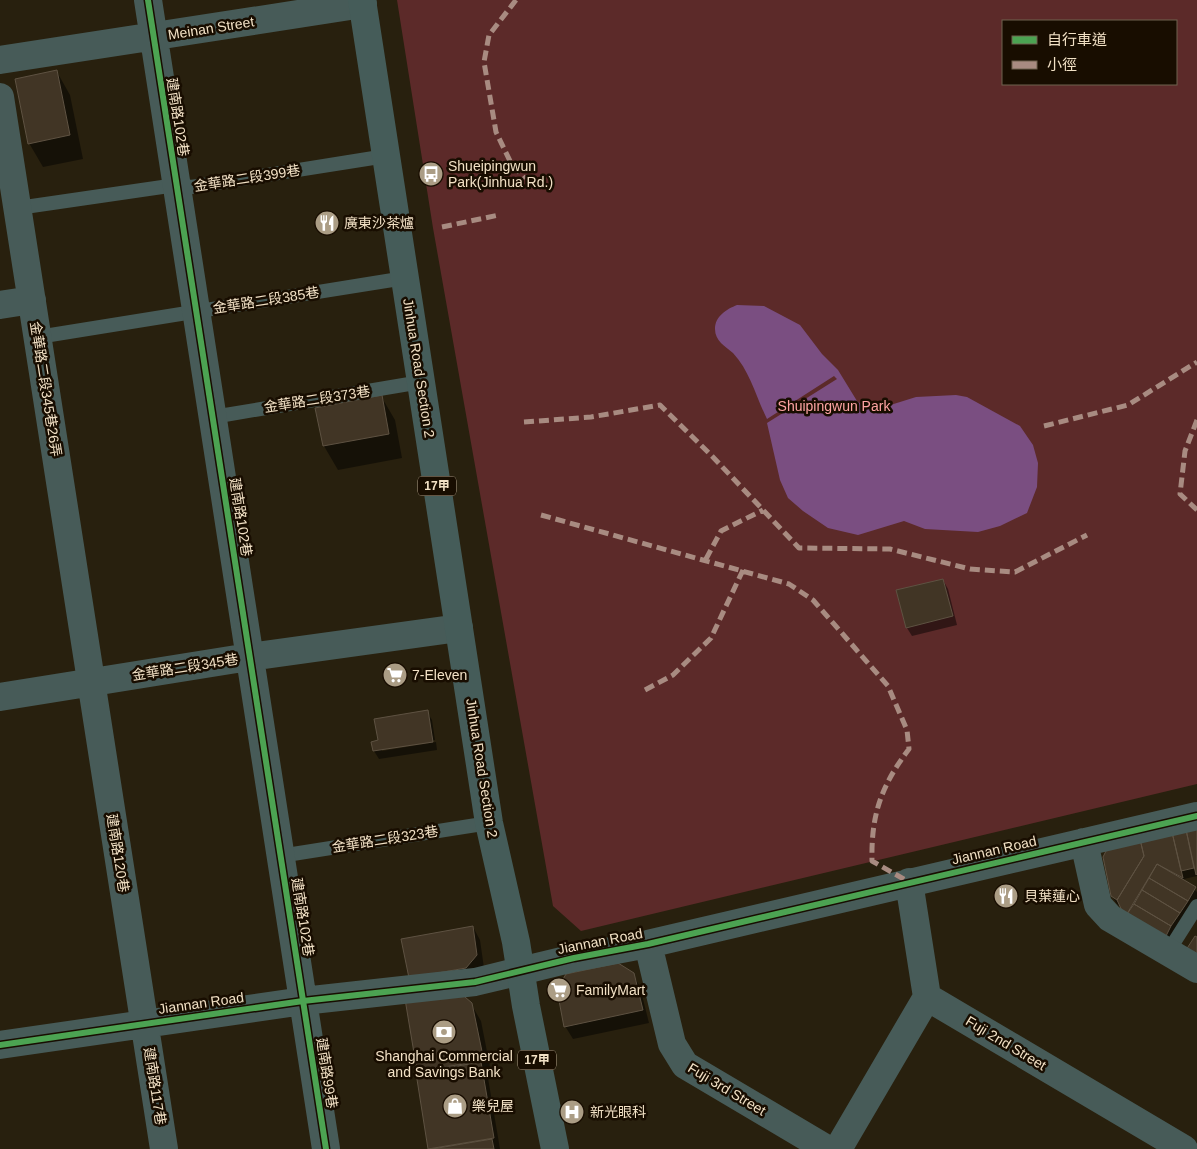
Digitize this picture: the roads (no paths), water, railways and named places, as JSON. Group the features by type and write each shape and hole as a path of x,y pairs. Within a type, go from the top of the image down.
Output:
{"main road":[{"name":"Jinhua Road Section 2","path":"363,2 489,822 516,942 526,1006 554,1149"}],"street":[{"name":"建南路102巷","path":"148,0 303,1001"},
{"name":"Meinan Street","path":"0,60 363,2"},
{"name":"金華路二段345巷26弄","path":"0,97 92,681"},
{"path":"0,305 32,300"},
{"name":"金華路二段345巷","path":"0,697 249,657 459,628"},
{"name":"建南路120巷","path":"92,681 145,1024"},
{"name":"Jiannan Road","path":"0,1045 303,1001 475,982 521,970 648,944 1197,816"},
{"path":"1084,842 1098,906 1110,918 1197,969"},
{"path":"838,1149 928,997 910,882"},
{"name":"Fuji 3rd Street","path":"648,944 672,1044 685,1065 827,1149"},
{"name":"Fuji 2nd Street","path":"928,997 1184,1149"},
{"name":"建南路99巷","path":"303,1001 326,1149"},
{"name":"建南路117巷","path":"145,1024 164,1149"}],"lane":[{"name":"金華路二段399巷","path":"18,208 176,185 190,187 386,156"},
{"name":"金華路二段385巷","path":"38,337 405,278"},
{"name":"金華路二段373巷","path":"213,416 421,382"},
{"name":"金華路二段323巷","path":"280,856 489,822"},
{"path":"1168,952 1197,906"}],"place":[{"name":"Shueipingwun Park(Jinhua Rd.)","path":"431,174"},
{"name":"廣東沙茶爐","path":"327,223"},
{"name":"7-Eleven","path":"395,675"},
{"name":"貝葉蓮心","path":"1006,896"},
{"name":"FamilyMart","path":"559,990"},
{"name":"Shanghai Commercial and Savings Bank","path":"444,1032"},
{"name":"樂兒屋","path":"455,1106"},
{"name":"新光眼科","path":"572,1112"}],"park label":[{"name":"Shuipingwun Park","path":"834,406"}]}
